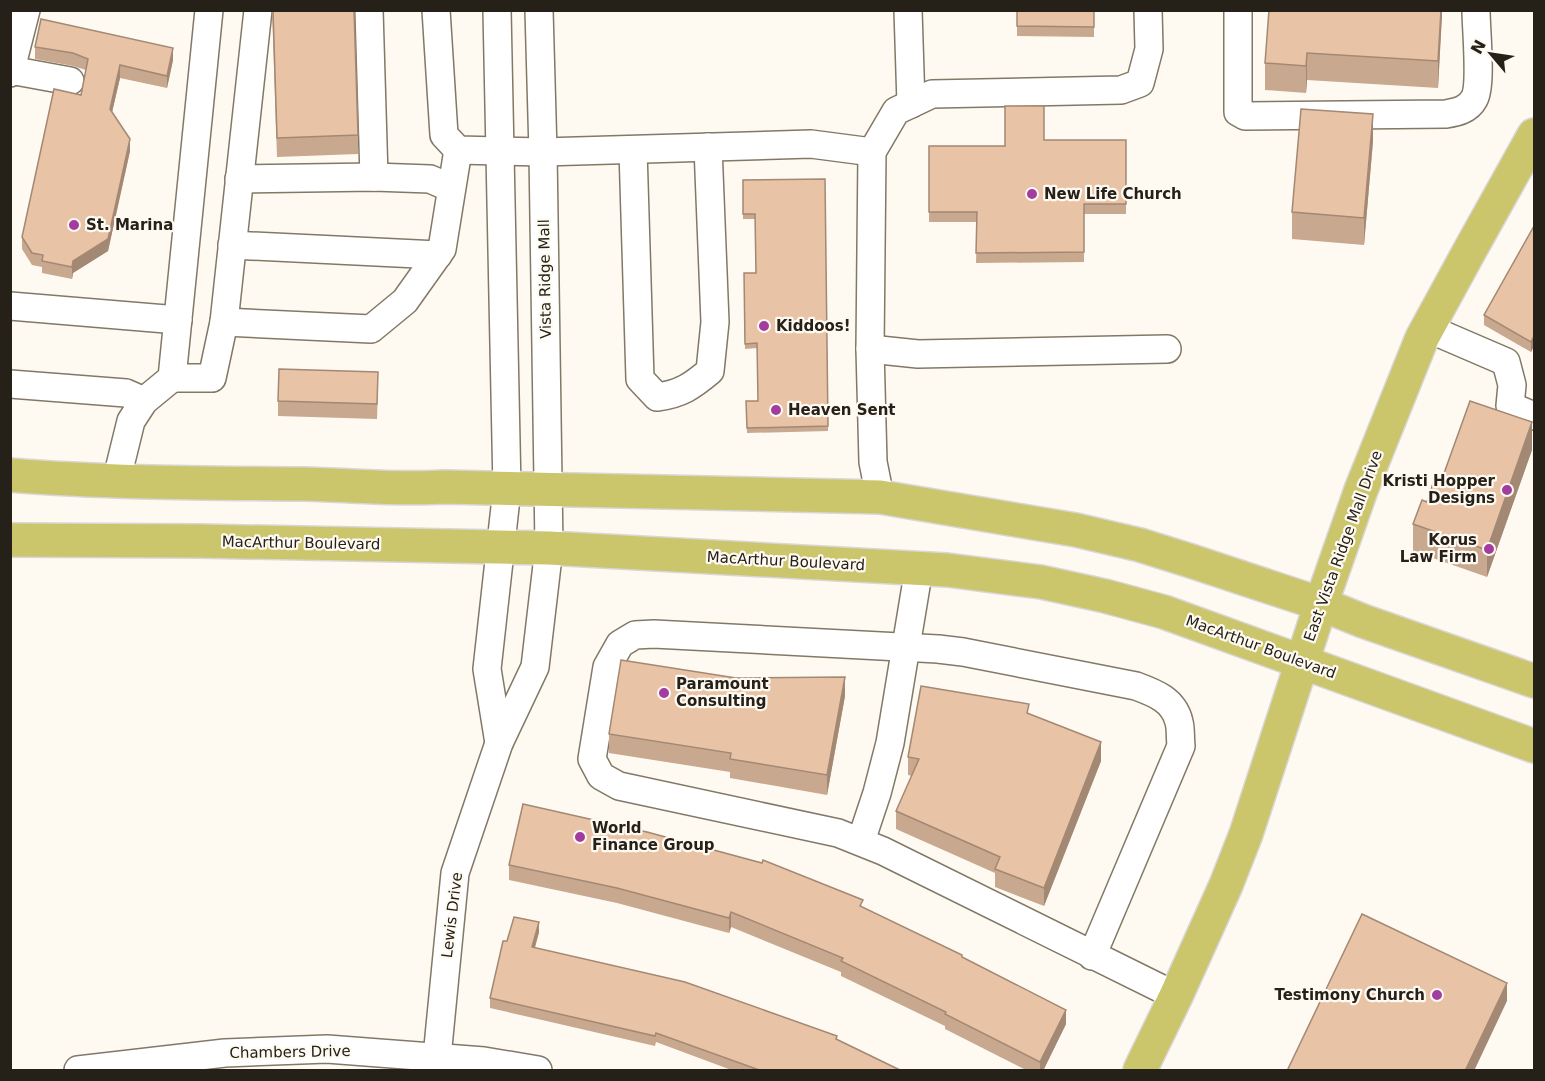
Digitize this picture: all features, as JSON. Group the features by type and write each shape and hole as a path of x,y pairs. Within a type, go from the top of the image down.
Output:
{"main road":[{"name":"East Vista Ridge Mall Drive","path":"1140,1071 1226,885 1246,834 1361,489 1422,338 1534,135"},
{"path":"10,475 116,482 880,497 1076,530 1140,545 1321,604 1534,681"},
{"name":"MacArthur Boulevard","path":"10,540 502,546 919,568 1041,582 1164,612 1534,746"}],"street":[{"path":"26,10 11,71 70,81"},
{"path":"172,378 209,10"},
{"path":"116,482 131,421 144,401 172,378 212,378 224,321 258,10"},
{"path":"369,10 374,177"},
{"path":"436,10 444,135 458,150 543,152 811,144 872,152"},
{"path":"497,10 507,489 502,546"},
{"name":"Vista Ridge Mall","path":"539,10 549,548"},
{"path":"908,10 911,104"},
{"path":"880,497 873,462 870,349 872,152 896,111 932,94 1121,90 1140,83 1149,49 1148,10"},
{"path":"1238,10 1238,112 1245,116 1446,114 1462,111 1473,101 1478,89 1476,10"},
{"path":"633,150 640,379 657,397 672,395 693,385 710,370 716,322 708,147"},
{"path":"224,321 371,329 405,301 442,249 458,150"},
{"path":"239,179 374,177 430,179 451,188"},
{"path":"232,245 438,255"},
{"path":"10,306 178,320"},
{"path":"1427,328 1506,362 1512,385 1510,406 1534,416"},
{"path":"870,349 918,354 1167,349"},
{"path":"10,384 126,393 144,401"},
{"name":"Lewis Drive","path":"499,743 487,669 502,546"},
{"name":"Lewis Drive","path":"437,1057 455,873 499,743 535,667 549,548"},
{"path":"861,841 890,743 919,568"},
{"path":"1092,956 1181,746 1179,721 1169,702 1151,691 1136,686 963,652 654,634 635,635 620,644 607,667 592,759 601,776 619,786 838,833 861,841 1092,956 1176,996"},
{"name":"Chambers Drive","path":"78,1071 225,1053 327,1049 484,1061 538,1071"}],"building":[{"path":"273,10 354,10 358,135 277,138"},
{"path":"1017,10 1094,10 1094,27 1017,26"},
{"path":"1269,10 1441,10 1438,61 1307,53 1306,66 1265,63"},
{"path":"41,19 173,48 167,76 120,65 110,109 130,139 108,239 73,261 72,267 42,261 43,255 32,253 22,237 54,89 81,95 88,59 73,53 35,47"},
{"path":"1005,106 1044,106 1044,140 1126,140 1126,204 1084,204 1084,252 976,253 977,212 929,212 929,146 1005,146"},
{"path":"1301,109 1373,114 1364,218 1292,212"},
{"path":"825,179 828,426 747,428 746,401 758,401 757,343 745,344 744,273 756,273 755,214 743,214 743,180"},
{"path":"1534,226 1534,336 1531,342 1484,315"},
{"path":"279,369 378,372 377,404 278,401"},
{"path":"1470,401 1532,422 1487,550 1413,524 1422,500 1427,502 1436,474 1443,476"},
{"path":"621,660 736,678 845,677 827,775 730,759 731,753 609,734"},
{"path":"921,686 1029,704 1027,713 1101,742 1044,888 995,869 1000,857 896,811 919,759 908,757"},
{"path":"523,804 647,832 762,863 763,860 863,900 860,906 962,955 1066,1010 1040,1062 945,1014 946,1012 841,961 843,958 731,912 729,918 617,888 509,865"},
{"path":"1362,914 1507,983 1465,1071 1287,1071"},
{"path":"514,917 539,922 532,947 685,982 837,1036 836,1039 902,1071 762,1071 656,1033 655,1036 490,998 503,941 507,941"}],"place":[{"name":"New Life Church","path":"1032,194"},
{"name":"St. Marina","path":"74,225"},
{"name":"Kiddoos!","path":"764,326"},
{"name":"Heaven Sent","path":"776,410"},
{"name":"Kristi Hopper Designs","path":"1507,490"},
{"name":"Korus Law Firm","path":"1489,549"},
{"name":"Paramount Consulting","path":"664,693"},
{"name":"World Finance Group","path":"580,837"},
{"name":"Testimony Church","path":"1437,995"}]}
